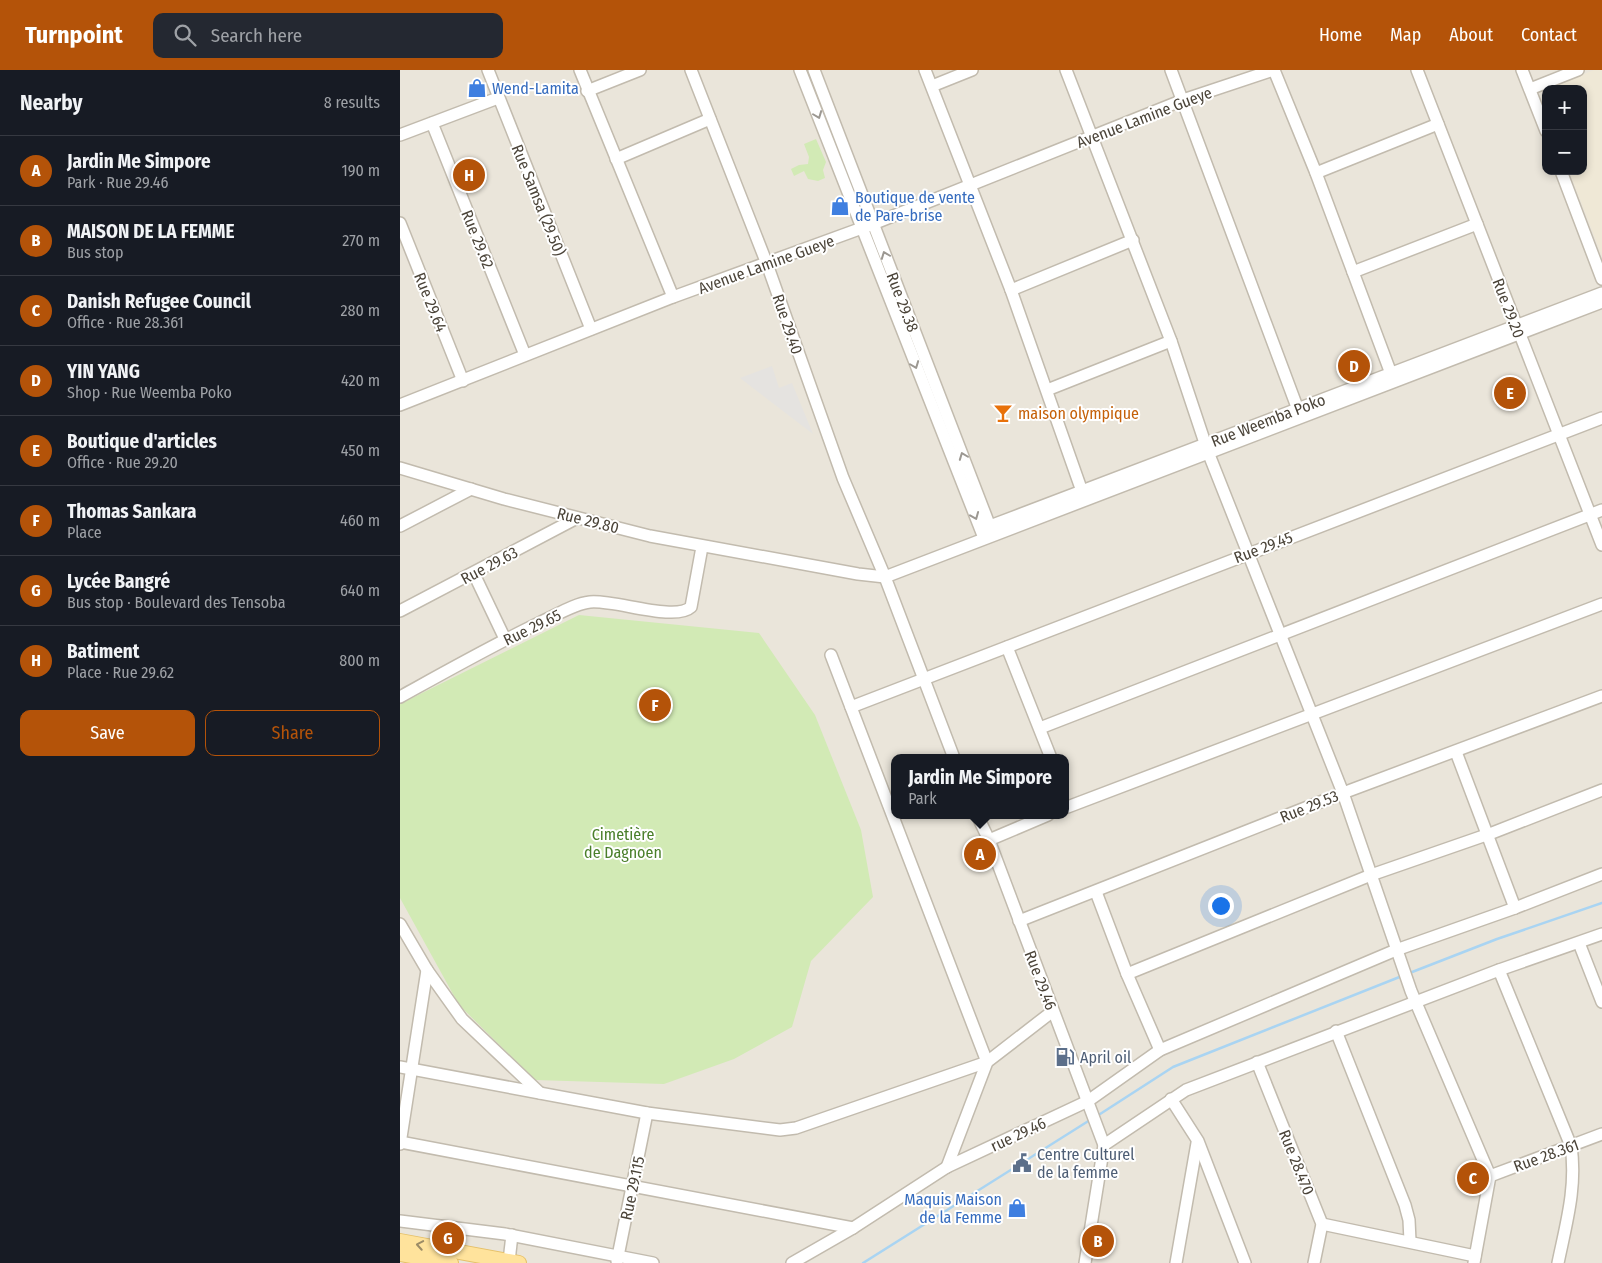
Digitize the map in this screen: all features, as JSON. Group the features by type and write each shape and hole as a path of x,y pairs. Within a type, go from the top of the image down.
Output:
{"main road":[{"path":"400,1241 514,1262"},
{"path":"400,1254 451,1263"}],"street":[{"name":"Rue Samsa (29.50)","path":"488,70 591,329"},
{"path":"580,70 673,297"},
{"path":"587,91 640,70"},
{"name":"Rue 29.40","path":"691,70 767,264 843,478 885,577"},
{"path":"800,70 862,228 989,533"},
{"name":"Rue 29.38","path":"814,70 989,533"},
{"path":"925,70 1011,290 1084,495"},
{"path":"932,86 972,70"},
{"path":"1066,70 1171,341 1207,448 1343,793 1413,996 1490,1176 1474,1259 1410,1241 1322,1224 1314,1263"},
{"path":"1171,70 1299,413"},
{"path":"1273,70 1316,173 1392,377"},
{"name":"Avenue Lamine Gueye","path":"400,406 673,297 767,264 971,186 1183,100 1273,70"},
{"name":"Rue 29.20","path":"1417,70 1602,545"},
{"path":"1522,70 1546,130"},
{"path":"1530,89 1578,70"},
{"path":"400,135 498,98"},
{"path":"616,159 710,119"},
{"name":"Rue 29.62","path":"432,123 525,355"},
{"path":"1316,173 1438,124"},
{"path":"1563,175 1602,279"},
{"name":"Rue 29.64","path":"400,223 463,382"},
{"path":"1353,272 1476,224"},
{"path":"1011,290 1133,240"},
{"name":"Rue Weemba Poko","path":"1518,330 1602,293"},
{"name":"Rue Weemba Poko","path":"885,577 1084,495 1518,330 1602,302"},
{"path":"1047,390 1171,341"},
{"name":"Rue 29.45","path":"851,707 1007,648 1248,552 1602,418"},
{"name":"Rue 29.80","path":"400,468 577,518 702,546 741,551 858,574 885,577"},
{"path":"400,526 471,489"},
{"path":"1040,728 1602,510"},
{"name":"Rue 29.63","path":"400,611 474,574 577,518"},
{"name":"Rue 29.65","path":"400,696 505,639 588,602 674,612 688,610 691,607 702,546"},
{"path":"474,574 505,639"},
{"path":"885,577 953,754"},
{"path":"1069,803 1312,716 1602,604"},
{"path":"1007,648 1050,754"},
{"path":"831,655 891,811"},
{"name":"Rue 29.53","path":"1019,921 1343,793 1602,696"},
{"path":"1456,752 1515,908"},
{"path":"1127,974 1371,875 1488,834 1602,790"},
{"path":"894,819 987,1062 947,1167"},
{"name":"Rue 29.46","path":"979,819 989,840 1104,1145"},
{"path":"989,840 1039,819"},
{"name":"rue 29.46","path":"792,1263 853,1228 947,1167 1088,1101 1160,1050 1397,953 1602,874"},
{"path":"1096,892 1127,974 1160,1050"},
{"path":"400,924 427,970 462,1019 540,1093"},
{"path":"1085,1263 1104,1145 1171,1099 1186,1090 1336,1031 1413,996 1499,970 1602,934"},
{"path":"1579,943 1602,1002"},
{"path":"427,970 413,1069 400,1142 853,1228"},
{"path":"1499,970 1571,1146 1574,1170 1572,1190 1558,1263"},
{"path":"400,1067 647,1114 780,1130 796,1128 987,1062 1053,1011"},
{"path":"1336,1031 1405,1204 1409,1220 1410,1241"},
{"name":"Rue 28.470","path":"1257,1062 1322,1224"},
{"path":"1171,1099 1198,1141 1245,1263"},
{"name":"Rue 29.115","path":"617,1259 634,1186 647,1114"},
{"name":"Rue 28.361","path":"1490,1176 1602,1134"},
{"path":"1176,1263 1198,1141"},
{"path":"400,1221 512,1235 617,1259 653,1263"},
{"path":"512,1235 514,1262"}],"shaded area":[{"path":"400,70 1602,70 1602,1263 400,1263"},
{"path":"1594,70 1602,70 1602,256 1571,175 1587,175 1587,85 1557,85"},
{"path":"772,366 779,388 792,383 813,434 740,378"}],"green space":[{"path":"816,139 826,162 823,170 825,178 818,181 808,179 804,171 794,176 791,169 799,165 808,164 809,157 804,144"},
{"name":"Cimetière de Dagnoen","path":"579,615 759,633 815,715 861,830 873,897 811,961 792,1027 734,1059 664,1084 535,1080 459,1005 400,898 400,704"}],"waterway":[{"path":"1407,974 1497,939 1602,903"},
{"path":"1097,1116 1173,1067 1402,976"},
{"path":"863,1263 1090,1120"}],"place":[{"name":"Wend-Lamita","path":"477,88"},
{"name":"Batiment","path":"469,175"},
{"name":"Boutique de vente de Pare-brise","path":"840,206"},
{"name":"YIN YANG","path":"1354,366"},
{"name":"Boutique d'articles","path":"1510,393"},
{"name":"maison olympique","path":"1003,413"},
{"name":"Thomas Sankara","path":"655,705"},
{"name":"Jardin Me Simpore","path":"980,854"},
{"name":"April oil","path":"1065,1057"},
{"name":"Centre Culturel de la femme","path":"1022,1163"},
{"name":"Danish Refugee Council","path":"1473,1178"},
{"name":"Maquis Maison de la Femme","path":"1017,1208"},
{"name":"Lycée Bangré","path":"448,1238"},
{"name":"MAISON DE LA FEMME","path":"1098,1241"}]}
